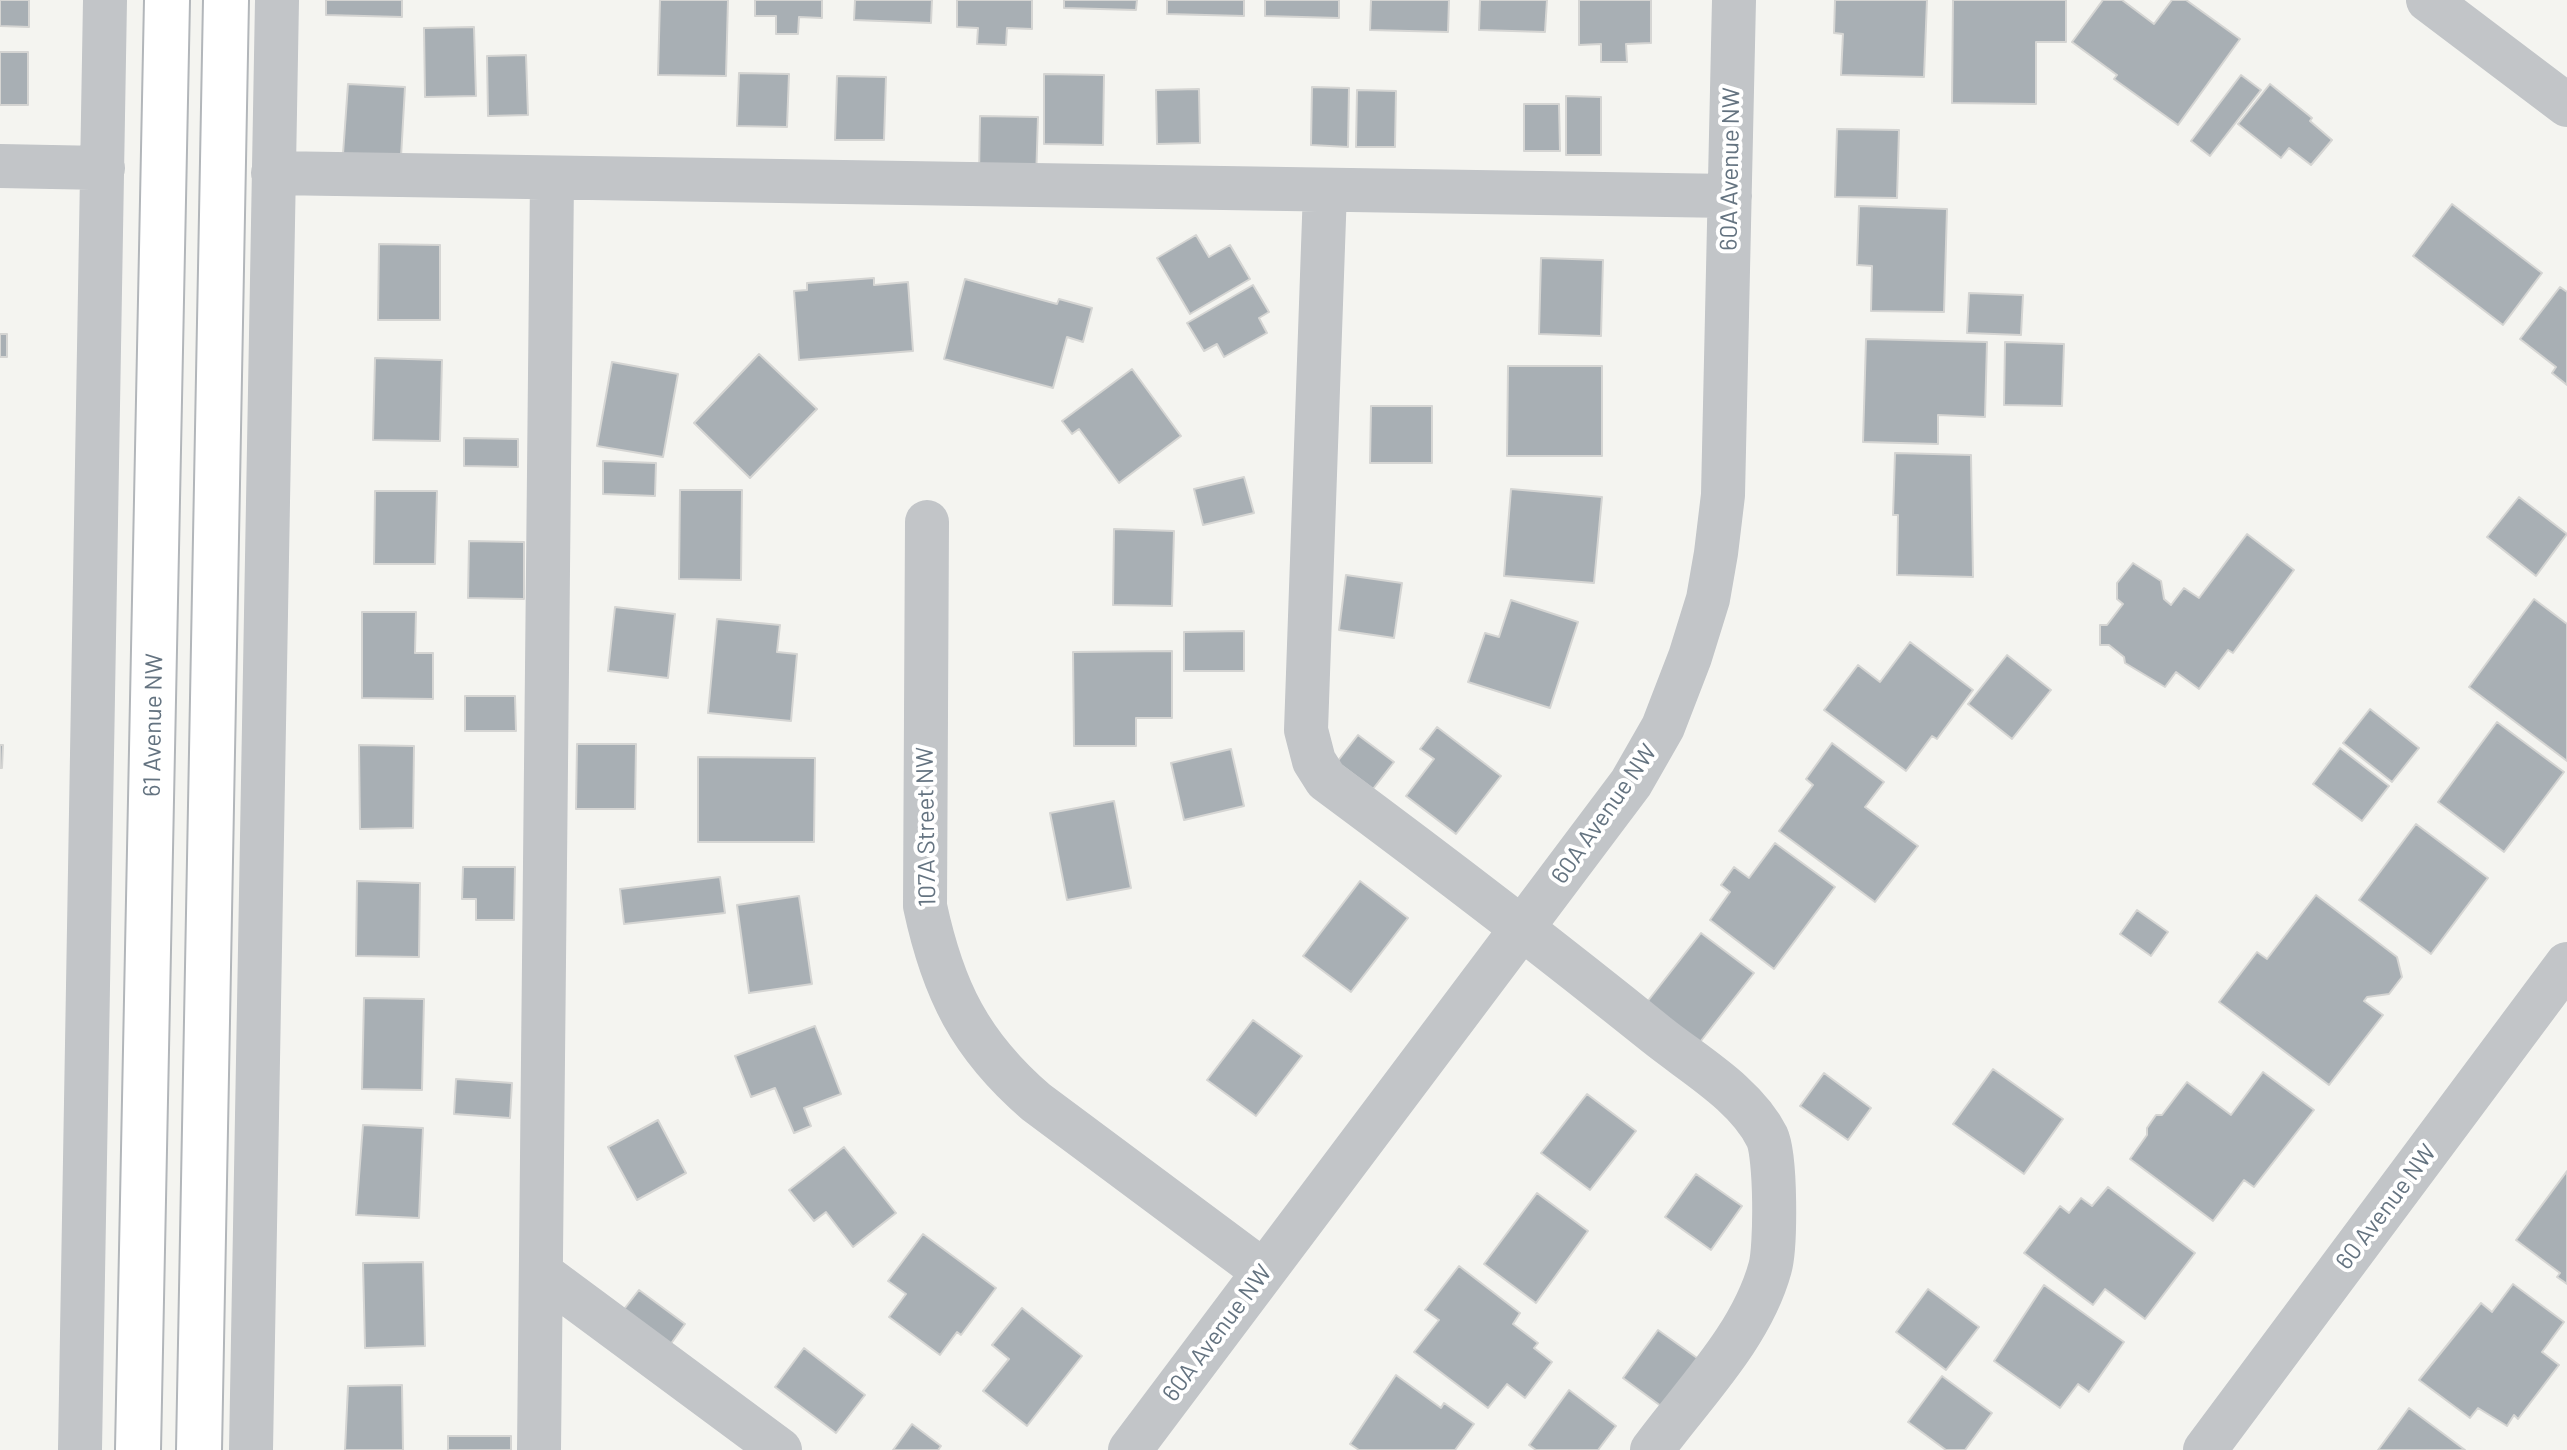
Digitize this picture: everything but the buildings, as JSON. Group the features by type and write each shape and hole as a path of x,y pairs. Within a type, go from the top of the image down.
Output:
{"main road":[{"name":"61 Avenue NW","path":"138,1450 167,0"},
{"path":"199,1450 226,0"}],"street":[{"path":"80,1450 105,0"},
{"path":"251,1450 277,0"},
{"name":"60A Avenue NW","path":"1130,1450 1631,783 1663,727 1708,599 1723,495 1734,0"},
{"path":"2428,0 2567,105"},
{"path":"0,166 103,168"},
{"path":"273,173 1730,196"},
{"path":"539,1450 552,178"},
{"path":"1325,190 1306,730 1314,761 1326,780 1523,929 1741,1103 1768,1139 1774,1163 1771,1265 1761,1292 1745,1325 1652,1450"},
{"name":"107A Street NW","path":"927,522 925,906 933,941 960,1014 1007,1077 1036,1102 1263,1271"},
{"name":"60 Avenue NW","path":"2205,1450 2567,964"},
{"path":"541,1273 780,1450"}]}
